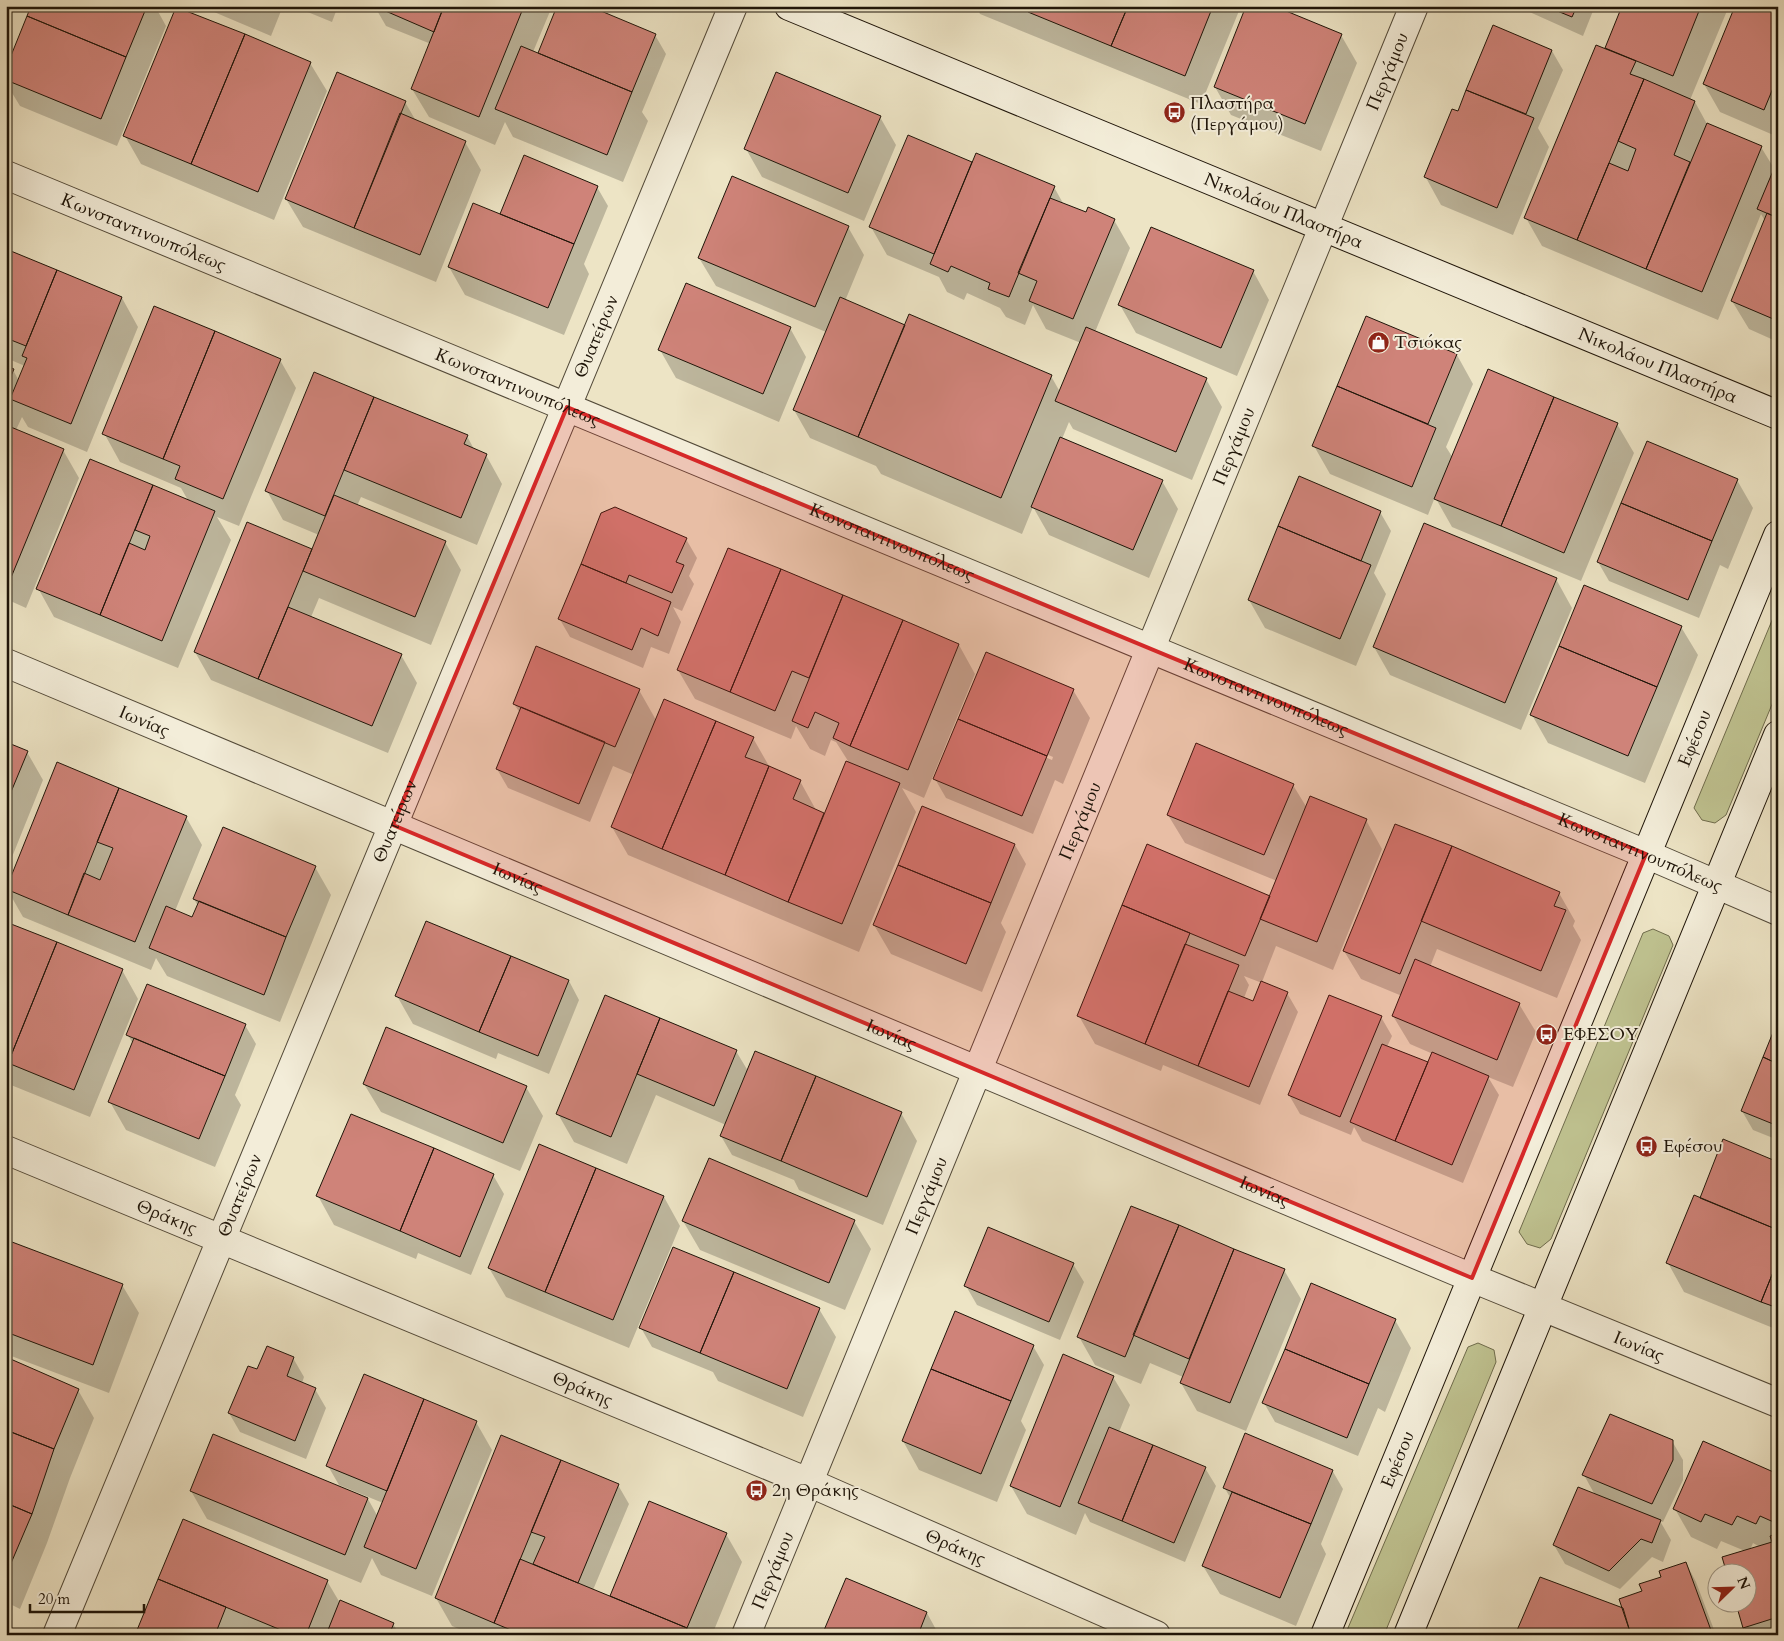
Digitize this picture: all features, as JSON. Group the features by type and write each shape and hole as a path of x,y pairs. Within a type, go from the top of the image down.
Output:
{"street":[{"name":"Θυατείρων","path":"57,1635 733,6"},
{"name":"Νικολάου Πλαστήρα","path":"789,6 1778,415"},
{"name":"Περγάμου","path":"746,1635 1414,6"},
{"name":"Κωνσταντινουπόλεως","path":"6,174 1646,854 1778,911"},
{"name":"Εφέσου","path":"1325,1635 1778,535"},
{"name":"Ιωνίας","path":"6,663 1543,1308 1778,1403"},
{"path":"1408,1635 1778,735"},
{"name":"Θράκης","path":"6,1150 808,1482 1156,1635"}],"highlighted area":[{"path":"567,407 1646,854 1472,1278 393,825"}],"green space":[{"path":"1778,606 1778,690 1726,815 1715,823 1702,820 1694,808"},
{"path":"1653,929 1669,936 1673,945 1551,1239 1540,1248 1527,1244 1519,1232 1643,933"},
{"path":"1478,1343 1494,1350 1496,1362 1384,1635 1345,1635 1468,1347"}],"building":[{"path":"31,6 147,6 126,57 27,16"},
{"path":"374,6 444,6 434,32"},
{"path":"444,6 524,6 479,117 411,89"},
{"path":"557,6 589,6 656,34 632,92 538,53"},
{"path":"1031,6 1128,6 1111,46 1028,12"},
{"path":"1128,6 1213,6 1185,76 1111,46"},
{"path":"1246,6 1274,6 1342,34 1305,124 1214,87"},
{"path":"1545,6 1577,6 1572,17"},
{"path":"1622,6 1701,6 1673,76 1605,48"},
{"path":"1735,6 1778,6 1778,76 1764,110 1703,84"},
{"path":"176,7 245,34 191,164 123,136"},
{"path":"27,16 126,57 101,119 6,80 6,68"},
{"path":"1493,25 1552,50 1526,114 1466,90"},
{"path":"245,34 311,62 258,192 191,164"},
{"path":"1596,45 1636,61 1630,74 1644,79 1577,240 1524,218"},
{"path":"521,46 632,92 607,155 495,109"},
{"path":"337,72 406,101 354,228 285,199"},
{"path":"776,72 881,116 848,193 744,149"},
{"path":"1644,79 1695,101 1674,155 1690,162 1646,269 1577,240 1609,163 1628,171 1636,149 1618,141"},
{"path":"1466,90 1534,118 1497,208 1424,177 1452,109 1458,111"},
{"path":"400,113 466,141 420,255 354,228"},
{"path":"1707,123 1762,146 1702,292 1646,269"},
{"path":"908,135 972,162 934,254 869,227"},
{"path":"976,153 1055,186 1009,297 988,289 990,283 951,266 948,272 930,264"},
{"path":"524,155 598,186 574,244 500,214"},
{"path":"1778,159 1778,218 1757,209"},
{"path":"732,176 849,226 815,307 698,258"},
{"path":"1050,198 1086,212 1088,207 1115,219 1073,319 1029,301 1037,281 1018,273"},
{"path":"473,203 574,244 548,308 448,267"},
{"path":"1767,213 1778,218 1778,321 1731,301"},
{"path":"1151,227 1254,270 1221,348 1118,305"},
{"path":"6,249 57,270 26,346 6,338"},
{"path":"57,270 122,297 71,424 10,399 27,358 22,356"},
{"path":"686,283 791,327 763,394 658,350"},
{"path":"840,297 905,325 858,437 793,410"},
{"path":"154,306 215,331 163,459 102,434"},
{"path":"909,314 1052,375 1001,498 858,437"},
{"path":"1366,316 1457,354 1428,424 1337,386"},
{"path":"1086,327 1207,378 1176,452 1055,401"},
{"path":"215,331 281,359 223,499 175,479 180,466 163,459"},
{"path":"6,366 14,369 6,388"},
{"path":"1488,369 1554,397 1501,526 1434,499"},
{"path":"314,372 374,397 325,516 265,491"},
{"path":"1337,386 1436,428 1412,487 1312,446"},
{"path":"374,397 468,435 464,444 487,454 461,518 344,470"},
{"path":"1554,397 1618,423 1564,553 1501,526"},
{"path":"6,425 64,449 10,580 6,578"},
{"path":"1060,437 1163,480 1133,550 1031,507"},
{"path":"1647,441 1738,479 1712,541 1621,503"},
{"path":"90,459 153,485 100,615 36,589"},
{"path":"1299,476 1381,511 1361,561 1278,526"},
{"path":"153,485 215,511 162,641 100,615 129,543 145,550 150,536 135,530"},
{"path":"334,495 446,541 415,617 303,571"},
{"path":"1621,503 1712,541 1688,600 1597,562"},
{"path":"615,507 687,538 676,562 684,565 672,593 629,575 626,583 581,564 601,513"},
{"path":"247,522 312,549 258,679 194,652"},
{"path":"1424,523 1557,578 1505,703 1373,647"},
{"path":"1278,526 1371,565 1340,639 1248,600"},
{"path":"728,548 781,569 730,692 677,670"},
{"path":"581,564 671,602 658,636 641,628 632,650 558,619"},
{"path":"781,569 843,595 809,678 792,671 775,711 730,692"},
{"path":"1584,585 1682,626 1657,687 1559,646"},
{"path":"843,595 903,620 850,746 833,738 839,723 815,712 808,728 792,721"},
{"path":"288,607 402,654 372,726 258,679"},
{"path":"903,620 959,644 908,770 850,746"},
{"path":"536,646 640,689 615,747 513,704"},
{"path":"1559,646 1657,687 1628,756 1530,715"},
{"path":"986,652 1074,689 1047,756 958,719"},
{"path":"664,699 716,721 662,849 611,827"},
{"path":"521,707 605,742 579,804 496,769"},
{"path":"958,719 1047,756 1022,816 933,779"},
{"path":"716,721 754,737 745,757 769,766 725,875 662,849"},
{"path":"6,742 28,751 6,804"},
{"path":"1196,743 1294,784 1264,855 1167,815"},
{"path":"846,761 900,783 842,924 788,902"},
{"path":"57,762 119,788 68,915 6,889"},
{"path":"769,766 801,780 793,799 824,813 788,902 725,875"},
{"path":"119,788 187,816 135,942 68,915 84,873 100,880 113,848 97,842"},
{"path":"1310,796 1367,819 1317,942 1260,919"},
{"path":"922,806 1015,844 991,903 898,865"},
{"path":"1395,824 1452,846 1400,974 1343,951"},
{"path":"223,827 316,866 286,937 193,899"},
{"path":"1147,844 1270,896 1245,956 1122,905"},
{"path":"1452,846 1560,892 1554,906 1566,910 1541,971 1421,921"},
{"path":"898,865 991,903 966,964 873,925"},
{"path":"199,901 286,937 264,995 149,948 166,906 192,917"},
{"path":"1122,905 1190,933 1145,1044 1077,1016"},
{"path":"426,921 511,956 479,1032 395,996"},
{"path":"6,922 57,942 8,1063 6,1062"},
{"path":"57,942 123,969 74,1090 8,1063"},
{"path":"1185,944 1239,965 1198,1066 1145,1044"},
{"path":"511,956 569,980 538,1056 479,1032"},
{"path":"1415,959 1520,1003 1497,1060 1392,1016"},
{"path":"1261,981 1288,992 1249,1087 1198,1066 1228,991 1253,1001"},
{"path":"147,984 246,1024 225,1076 126,1035"},
{"path":"605,995 660,1018 611,1137 556,1114"},
{"path":"1329,995 1382,1016 1340,1117 1288,1095"},
{"path":"660,1018 737,1050 714,1106 637,1074"},
{"path":"1778,1020 1778,1064 1763,1057"},
{"path":"386,1027 527,1086 503,1143 363,1084"},
{"path":"134,1038 225,1076 199,1139 108,1102"},
{"path":"1382,1044 1428,1062 1395,1141 1350,1122"},
{"path":"755,1051 816,1076 781,1161 720,1136"},
{"path":"1432,1052 1489,1076 1452,1165 1395,1141"},
{"path":"1763,1057 1778,1064 1778,1126 1741,1111"},
{"path":"816,1076 902,1112 867,1197 781,1161"},
{"path":"351,1114 434,1148 400,1231 316,1196"},
{"path":"1723,1139 1778,1162 1778,1230 1700,1198"},
{"path":"539,1144 596,1168 545,1292 488,1268"},
{"path":"434,1148 494,1174 460,1257 400,1231"},
{"path":"709,1158 855,1220 829,1283 682,1221"},
{"path":"596,1168 664,1196 613,1320 545,1292"},
{"path":"1694,1195 1778,1230 1778,1260 1761,1302 1666,1263"},
{"path":"1131,1206 1179,1225 1125,1357 1077,1337"},
{"path":"1179,1225 1234,1249 1189,1359 1133,1335"},
{"path":"988,1227 1074,1263 1049,1322 964,1286"},
{"path":"12,1242 123,1284 93,1365 6,1332 6,1257"},
{"path":"673,1247 734,1272 700,1353 639,1328"},
{"path":"1234,1249 1285,1269 1230,1403 1180,1383"},
{"path":"1778,1260 1778,1308 1761,1302"},
{"path":"734,1272 820,1308 787,1389 700,1353"},
{"path":"1311,1283 1396,1319 1369,1384 1285,1349"},
{"path":"955,1311 1034,1345 1011,1401 931,1369"},
{"path":"267,1346 294,1357 287,1376 316,1388 295,1441 228,1413 248,1366 257,1369"},
{"path":"1285,1349 1369,1384 1347,1438 1262,1403"},
{"path":"1063,1354 1114,1376 1060,1507 1010,1486"},
{"path":"6,1357 79,1389 54,1449 6,1430"},
{"path":"931,1369 1011,1401 981,1474 902,1441"},
{"path":"364,1374 424,1399 387,1491 326,1466"},
{"path":"424,1399 477,1421 416,1569 364,1547"},
{"path":"1610,1414 1673,1440 1673,1460 1652,1504 1582,1475"},
{"path":"1109,1427 1153,1445 1122,1521 1078,1503"},
{"path":"6,1430 54,1449 32,1514 6,1503"},
{"path":"1245,1433 1333,1470 1311,1524 1223,1488"},
{"path":"213,1434 368,1498 345,1555 190,1491"},
{"path":"501,1435 561,1460 494,1623 435,1598"},
{"path":"1703,1441 1778,1474 1778,1524 1760,1516 1756,1524 1737,1516 1732,1525 1705,1514 1701,1522 1673,1509"},
{"path":"1153,1445 1206,1467 1174,1543 1122,1521"},
{"path":"561,1460 619,1484 578,1583 533,1564 545,1537 531,1532"},
{"path":"1578,1487 1661,1520 1652,1543 1641,1539 1609,1571 1553,1545"},
{"path":"1232,1492 1311,1524 1280,1598 1202,1566"},
{"path":"649,1501 727,1533 687,1628 610,1596"},
{"path":"6,1503 32,1514 6,1575"},
{"path":"183,1519 328,1580 306,1635 293,1635 158,1579"},
{"path":"1778,1533 1778,1617 1743,1628 1739,1614 1756,1614 1756,1564 1724,1564 1722,1557 1772,1542 1770,1536"},
{"path":"520,1559 687,1628 685,1635 523,1635 494,1623"},
{"path":"1686,1562 1712,1633 1707,1635 1631,1635 1619,1599 1642,1591 1639,1584 1661,1577 1659,1571"},
{"path":"1540,1577 1623,1608 1631,1635 1515,1635"},
{"path":"846,1578 927,1612 918,1635 822,1635"},
{"path":"158,1579 226,1607 215,1635 135,1635"},
{"path":"340,1600 394,1623 389,1635 326,1635"}],"place":[{"name":"Πλαστήρα (Περγάμου)","path":"1174,113"},
{"name":"Τσιόκας","path":"1378,342"},
{"name":"ΕΦΕΣΟΥ","path":"1547,1034"},
{"name":"Εφέσου","path":"1647,1146"},
{"name":"2η Θράκης","path":"756,1490"}]}
